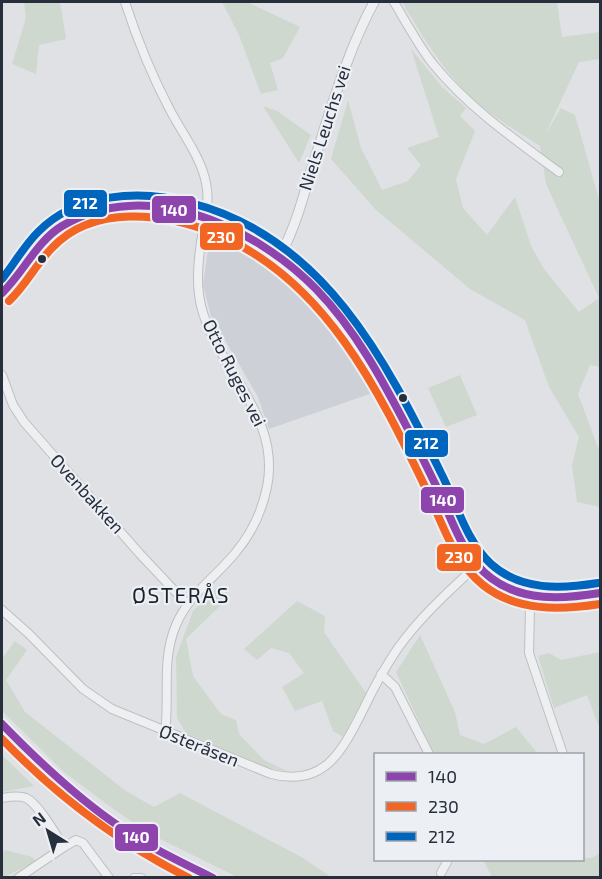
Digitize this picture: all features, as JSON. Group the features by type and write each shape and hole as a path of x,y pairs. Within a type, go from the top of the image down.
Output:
{"main road":[{"path":"2,724 42,764 95,809 149,845 214,878"}],"street":[{"name":"Otto Ruges vei","path":"125,2 133,28 162,94 197,159 206,181 207,218 198,262 199,300 217,344 258,415 267,442 269,472 260,510 246,539 187,604 176,624 166,660 168,716 165,732"},
{"name":"Niels Leuchs vei","path":"280,256 288,242 302,202 343,71 374,2"},
{"path":"394,2 432,63 467,102 559,172"},
{"path":"2,293 12,283 30,256 59,227 84,215 112,206 159,207 207,218 228,226 280,256 317,289 353,334 399,410 467,550 477,565 491,579 534,596 559,599 600,593"},
{"name":"Ovenbakken","path":"2,375 13,405 24,422 187,604"},
{"name":"Østeråsen","path":"2,610 83,689 122,714 286,778 311,775 330,763 339,753 381,674 399,647 438,601 477,565"},
{"path":"534,596 530,609 529,653 563,753"},
{"path":"381,674 395,687 428,753"},
{"path":"2,798 27,798 64,847"},
{"path":"18,878 76,840 83,843 109,878"},
{"path":"441,873 447,861"},
{"path":"134,878 141,878"}],"shaded area":[{"path":"24,2 60,2 66,39 39,45 36,74 12,64 26,18"},
{"path":"222,2 247,2 300,27 283,58 270,63 278,90 261,94 239,35"},
{"path":"402,2 557,2 562,37 600,32 600,59 579,62 545,135 561,108 575,115 600,203 600,367 590,365 578,394 600,450 600,507 577,502 572,465 579,437 549,387 525,320 470,289 376,210 331,159 348,100 361,148 382,190 408,181 421,165 407,148 439,137 411,49 442,87 466,108 460,116 475,131 456,179 463,208 487,235 515,197 531,246 544,269 579,312 599,298 546,184 540,146 490,113 463,89 430,47"},
{"path":"263,106 277,111 311,135 299,163"},
{"path":"211,228 278,263 318,301 353,344 381,390 269,429 258,397 211,316 203,285"},
{"path":"460,375 477,415 446,427 428,388"},
{"path":"220,585 230,596 186,639 193,676 221,714 236,720 239,734 264,760 289,772 261,766 186,733 177,718 176,657 193,611"},
{"path":"297,601 325,616 324,632 366,693 343,737 333,731 322,701 295,711 282,687 304,673 289,653 271,648 257,660 244,649"},
{"path":"420,635 455,712 460,735 484,744 516,727 537,753 434,753 396,672"},
{"path":"15,641 27,650 6,680 25,712 126,791 154,807 180,793 303,858 331,877 237,877 148,833 112,808 64,772 2,711 2,659"},
{"path":"600,652 600,730 587,695 554,708 538,656 549,653 561,660"},
{"path":"2,755 34,786 2,792"},
{"path":"5,850 32,857 37,861 4,877 2,852"},
{"path":"600,853 600,877 492,877 484,861 584,861 584,858 592,858"}],"transit line":[{"name":"212","path":"2,279 38,232 53,219 90,202 130,196 151,196 191,203 237,220 278,244 314,274 345,308 373,347 397,388 420,430 468,533 482,555 503,573 528,583 556,587 598,583"},
{"name":"140","path":"2,293 45,240 62,226 94,212 128,206 163,207 197,215 231,228 291,266 316,289 344,322 390,395 460,539 473,561 482,570 503,586 530,595 572,597 600,593"},
{"name":"230","path":"9,301 52,248 69,234 88,224 130,216 152,217 214,233 253,253 287,278 318,308 344,342 368,378 389,416 450,542 473,576 496,594 525,604 555,608 600,604"},
{"name":"140","path":"2,724 58,778 104,816 154,848 213,878"},
{"name":"230","path":"2,739 66,799 137,849 189,878"}],"district":[{"name":"ØSTERÅS","path":"181,596"}]}
